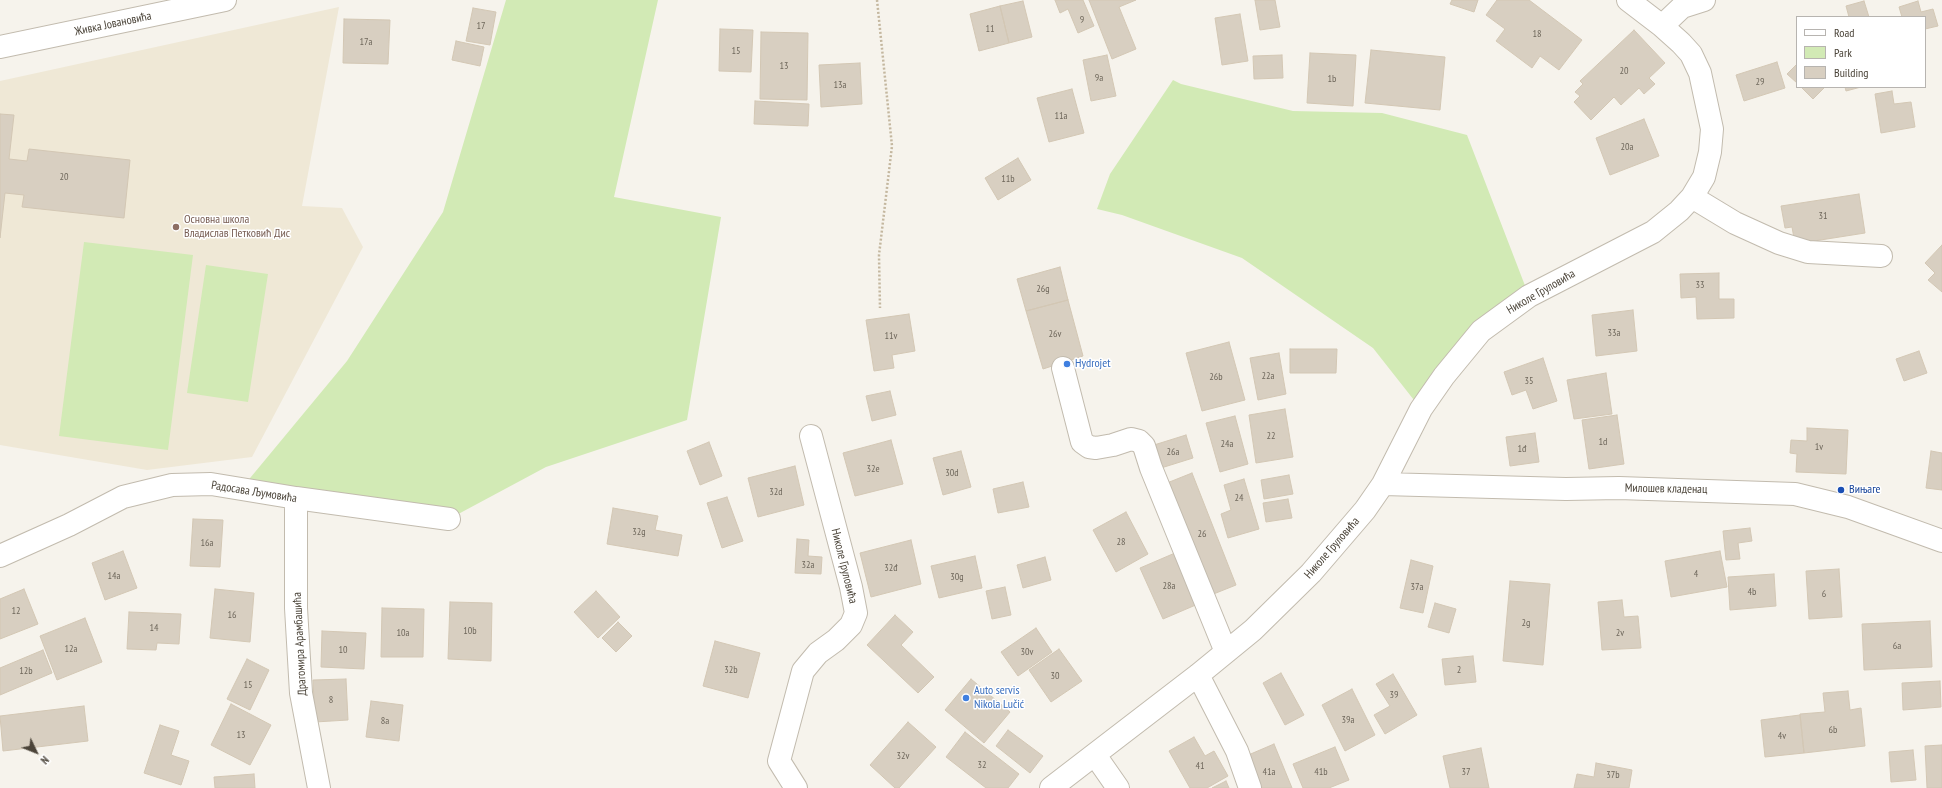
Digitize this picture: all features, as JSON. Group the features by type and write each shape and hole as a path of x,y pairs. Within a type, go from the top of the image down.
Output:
{"street":[{"name":"Живка Јовановића","path":"0,47 225,0"},
{"name":"Николе Груловића","path":"1051,788 1198,675 1253,630 1311,573 1365,510 1383,484 1421,408 1444,376 1481,331 1529,296 1653,232 1679,211 1692,197 1704,177 1710,152 1712,129 1702,80 1696,62 1691,54 1662,26 1628,0"},
{"path":"1662,26 1682,7 1704,0"},
{"path":"1692,197 1734,223 1779,244 1808,252 1881,256"},
{"path":"1063,368 1082,442 1089,447 1096,448 1114,446 1131,439 1139,441 1144,446 1151,468 1226,652"},
{"name":"Николе Груловића","path":"796,788 779,761 803,670 818,653 836,640 851,625 856,613 851,587 811,436"},
{"name":"Радосава Љумовића","path":"0,556 69,525 123,497 172,485 211,484 296,498 449,519"},
{"name":"Милошев кладенац","path":"1383,484 1566,489 1619,488 1795,494 1848,508 1942,542"},
{"name":"Драгомира Арамбашића","path":"296,498 296,608 301,693 320,788"},
{"path":"1198,675 1237,751 1250,788"},
{"path":"1094,755 1118,788"}],"path":[{"path":"877,0 892,146 879,256 880,308"}],"shaded area":[{"name":"Основна школа Владислав Петковић Дис","path":"339,7 302,206 342,208 363,247 252,457 147,470 0,445 0,81"}],"green space":[{"path":"506,0 658,0 614,197 721,217 687,420 546,467 449,519 241,489 347,361 443,212"},
{"path":"1173,80 1181,84 1293,111 1382,113 1467,135 1529,296 1421,409 1373,348 1242,258 1122,215 1097,209 1110,174"},
{"path":"84,242 193,255 168,450 59,436"},
{"path":"206,265 268,274 248,402 187,393"}],"building":[{"path":"1055,0 1083,0 1094,26 1078,33 1068,9 1060,13"},
{"path":"1089,0 1136,0 1119,7 1136,49 1112,59"},
{"path":"1255,0 1275,0 1280,27 1260,30"},
{"path":"1452,0 1478,0 1474,12 1450,4"},
{"path":"1497,0 1529,0 1582,40 1559,70 1540,56 1532,68 1496,41 1505,29 1486,15"},
{"path":"1023,1 1032,37 1009,43 1000,6"},
{"path":"1864,1 1869,16 1849,16 1846,6"},
{"path":"1918,1 1921,12 1933,9 1938,26 1926,29 1926,16 1902,16 1899,7"},
{"path":"1000,6 1009,43 979,51 970,14"},
{"path":"473,8 496,12 490,45 466,41"},
{"path":"1240,14 1248,61 1222,65 1215,18"},
{"path":"344,19 390,20 388,64 343,63"},
{"path":"720,29 753,30 751,72 719,71"},
{"path":"1634,30 1665,63 1649,78 1655,84 1644,94 1639,88 1621,105 1614,97 1591,120 1574,102 1580,96 1575,92 1583,84 1580,81"},
{"path":"761,32 808,33 807,100 760,99"},
{"path":"456,41 484,47 480,66 452,60"},
{"path":"1371,50 1445,57 1440,110 1365,103"},
{"path":"1310,53 1356,55 1353,106 1307,103"},
{"path":"1107,55 1116,96 1091,101 1083,60"},
{"path":"1282,55 1283,78 1254,79 1253,56"},
{"path":"1777,62 1785,88 1744,101 1736,75"},
{"path":"860,63 862,104 821,107 819,65"},
{"path":"1796,65 1796,82 1787,74"},
{"path":"1802,88 1824,88 1813,99"},
{"path":"1845,88 1857,88 1846,91"},
{"path":"1072,89 1084,133 1049,142 1037,98"},
{"path":"1892,91 1894,104 1911,102 1915,127 1881,133 1875,94"},
{"path":"755,101 809,104 808,126 754,124"},
{"path":"0,114 14,115 9,159 27,161 29,149 130,160 124,218 22,207 24,195 5,193 0,238"},
{"path":"1644,119 1659,156 1610,175 1596,138"},
{"path":"1018,158 1031,180 998,200 985,178"},
{"path":"1859,194 1865,233 1795,244 1792,227 1785,228 1781,206"},
{"path":"1942,245 1942,292 1928,280 1935,273 1925,263"},
{"path":"1060,267 1068,300 1026,311 1017,279"},
{"path":"1719,273 1719,299 1734,299 1734,318 1697,319 1696,297 1681,298 1680,274"},
{"path":"1068,300 1083,356 1043,369 1026,311"},
{"path":"1633,310 1637,351 1596,356 1592,315"},
{"path":"909,314 915,351 892,355 894,368 874,371 866,320"},
{"path":"1229,342 1245,400 1202,411 1186,353"},
{"path":"1290,349 1337,349 1336,373 1290,373"},
{"path":"1919,351 1927,373 1904,381 1896,359"},
{"path":"1279,353 1286,394 1258,400 1250,358"},
{"path":"1543,358 1557,401 1533,409 1526,390 1512,395 1504,372"},
{"path":"1606,373 1612,414 1574,419 1567,380"},
{"path":"890,391 896,415 872,421 866,396"},
{"path":"1285,409 1293,457 1256,463 1249,415"},
{"path":"1617,415 1624,464 1589,469 1582,420"},
{"path":"1235,416 1248,464 1220,472 1206,423"},
{"path":"1807,428 1848,430 1846,474 1796,472 1797,454 1790,453 1791,440 1807,441"},
{"path":"1535,433 1539,462 1510,466 1506,437"},
{"path":"1186,435 1193,458 1161,468 1154,445"},
{"path":"891,440 903,484 855,496 843,453"},
{"path":"709,442 722,476 700,485 687,451"},
{"path":"961,451 971,487 943,495 933,458"},
{"path":"1931,451 1942,453 1942,490 1926,488"},
{"path":"795,466 804,505 758,517 748,478"},
{"path":"1192,473 1236,585 1211,595 1167,483"},
{"path":"1289,475 1293,494 1264,499 1261,480"},
{"path":"1244,479 1259,529 1228,538 1221,514 1231,510 1224,485"},
{"path":"1023,482 1029,507 998,513 993,489"},
{"path":"727,497 743,541 722,548 707,503"},
{"path":"1288,499 1292,518 1266,522 1263,503"},
{"path":"613,508 658,516 655,530 682,535 678,556 607,544"},
{"path":"1126,512 1148,554 1116,572 1093,530"},
{"path":"193,519 223,520 220,567 190,566"},
{"path":"1750,528 1752,541 1738,543 1740,559 1726,560 1723,531"},
{"path":"797,539 809,540 808,556 822,557 821,574 795,573"},
{"path":"911,540 921,584 871,597 860,553"},
{"path":"123,551 137,588 105,600 92,563"},
{"path":"1720,551 1727,587 1671,597 1665,561"},
{"path":"1175,553 1198,604 1163,619 1140,568"},
{"path":"975,556 982,588 939,598 931,566"},
{"path":"1045,557 1051,580 1023,588 1017,565"},
{"path":"1411,560 1433,566 1423,613 1400,608"},
{"path":"1839,569 1842,617 1809,619 1806,571"},
{"path":"1774,574 1776,606 1730,610 1728,577"},
{"path":"1510,581 1550,584 1543,665 1503,661"},
{"path":"1005,587 1011,615 992,619 986,591"},
{"path":"24,589 38,624 0,639 0,599"},
{"path":"215,589 254,593 250,642 210,638"},
{"path":"596,591 620,617 598,638 574,612"},
{"path":"1622,600 1624,617 1638,616 1641,648 1602,650 1598,602"},
{"path":"450,602 492,603 491,661 448,659"},
{"path":"1435,603 1456,609 1449,633 1428,627"},
{"path":"382,608 424,609 423,657 381,657"},
{"path":"129,612 181,614 179,644 157,643 156,650 127,649"},
{"path":"895,615 913,632 901,645 934,677 918,693 867,645"},
{"path":"85,618 102,662 57,680 40,636"},
{"path":"1930,621 1932,667 1864,670 1862,624"},
{"path":"618,622 632,636 616,652 602,638"},
{"path":"1036,628 1052,652 1018,676 1001,652"},
{"path":"322,631 366,633 364,669 321,667"},
{"path":"715,641 760,653 748,698 703,686"},
{"path":"1059,649 1082,681 1051,702 1029,670"},
{"path":"43,650 52,673 0,695 0,668"},
{"path":"1473,656 1476,682 1445,685 1442,659"},
{"path":"247,659 269,670 250,710 227,699"},
{"path":"1281,673 1304,715 1285,725 1263,683"},
{"path":"1393,674 1417,715 1385,734 1374,715 1390,706 1376,684"},
{"path":"346,679 348,720 315,722 313,680"},
{"path":"971,679 1010,712 984,743 945,710"},
{"path":"1940,681 1941,707 1903,710 1902,683"},
{"path":"1352,689 1375,735 1345,751 1322,705"},
{"path":"1848,691 1850,710 1861,708 1865,746 1804,753 1800,714 1825,712 1823,693"},
{"path":"371,701 403,705 399,741 366,737"},
{"path":"231,704 271,725 250,765 211,745"},
{"path":"84,706 88,741 3,751 0,716"},
{"path":"1800,715 1804,753 1765,757 1761,720"},
{"path":"908,722 936,747 899,788 895,788 870,765"},
{"path":"160,725 179,731 171,755 189,761 181,785 144,773"},
{"path":"1008,730 1043,756 1030,773 996,746"},
{"path":"965,732 1019,774 1008,788 986,788 946,757"},
{"path":"1194,737 1205,756 1214,751 1228,776 1207,788 1190,788 1169,751"},
{"path":"1274,744 1292,788 1259,788 1246,756"},
{"path":"1942,745 1942,788 1927,788 1925,746"},
{"path":"1335,747 1349,780 1329,788 1303,788 1293,764"},
{"path":"1481,748 1489,788 1450,788 1443,756"},
{"path":"1913,750 1916,780 1891,782 1889,752"},
{"path":"1596,763 1632,770 1629,788 1574,788 1577,774 1594,777"},
{"path":"254,774 255,788 215,788 214,777"},
{"path":"1226,781 1229,788 1212,788"}],"place":[{"name":"Основна школа Владислав Петковић Дис","path":"176,227"},
{"name":"Hydrojet","path":"1067,364"},
{"name":"Вињаге","path":"1841,490"},
{"name":"Auto servis Nikola Lučić","path":"966,698"}]}
